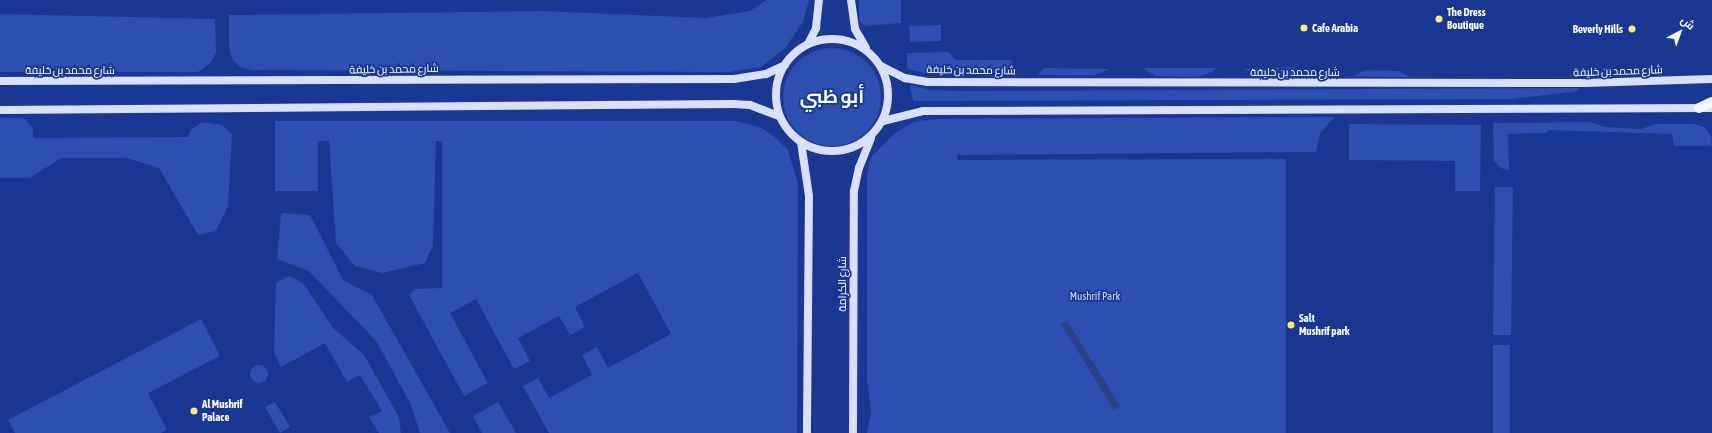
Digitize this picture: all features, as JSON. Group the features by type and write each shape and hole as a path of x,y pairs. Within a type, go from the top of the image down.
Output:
{"main road":[{"path":"808,44 816,28 819,0"},
{"path":"851,0 855,29 870,53 881,66 888,84 889,103 883,121 871,138 855,148 837,152 818,150 801,142 788,131 780,116 776,98 777,87 785,65 795,53 808,44 824,39 840,39 856,44 870,53"},
{"name":"شارع محمد بن خليفة","path":"0,81 734,79 766,74 785,65"},
{"name":"شارع محمد بن خليفة","path":"881,66 905,78 928,82 1585,83 1712,79"},
{"path":"1699,108 1712,102"},
{"path":"0,110 733,104 750,105 780,116"},
{"path":"883,121 924,111 1712,108"},
{"name":"شارع الكرامة","path":"853,433 854,191 859,168 871,138"},
{"path":"801,142 809,196 807,433"}],"green space":[{"path":"766,0 809,0 803,22 785,48 761,67 730,72 252,70 240,67 232,59 229,46 229,15 542,11 705,18 750,11"},
{"path":"859,0 901,0 901,23 865,26 859,21"},
{"path":"0,14 215,19 216,53 210,63 198,72 0,72"},
{"path":"941,25 941,41 910,42 909,26"},
{"path":"832,48 851,52 867,62 877,78 881,97 877,116 867,132 851,142 832,146 813,142 797,132 787,116 783,97 787,78 797,62 813,52"},
{"path":"948,52 956,60 1011,60 1016,71 1012,76 930,74 907,69 907,53"},
{"path":"1295,67 1295,75 1261,76 1244,69"},
{"path":"1044,68 1109,69 1094,75 1038,75"},
{"path":"1142,68 1216,68 1214,71 1197,77 1156,76"},
{"path":"1365,70 1399,71 1410,77 1353,76"},
{"path":"910,85 930,90 965,91 1579,88 1579,91 1512,99 913,101"},
{"name":"Mushrif Park","path":"1335,117 1320,133 1316,152 957,155 957,160 1286,159 1286,433 867,433 871,412 867,378 867,175 871,157 896,132 916,121 939,119"},
{"path":"0,118 24,118 33,128 33,138 188,137 191,130 202,122 222,125 232,134 228,206 216,231 198,235 159,168 127,158 61,158 30,178 0,178"},
{"path":"275,121 736,121 760,127 775,137 788,150 798,184 797,433 549,433 523,386 538,378 549,398 592,375 582,355 597,347 608,368 671,334 638,273 575,307 585,327 570,335 559,316 518,338 530,361 514,369 476,299 450,313 488,383 464,396 409,295 415,289 442,288 442,141 436,141 433,246 425,263 382,273 355,266 336,243 329,141 318,141 318,191 275,191"},
{"path":"1589,122 1605,127 1641,129 1656,124 1693,124 1704,127 1711,135 1712,146 1674,146 1672,134 1548,130 1547,133 1508,134 1509,171 1501,168 1494,161 1493,123"},
{"path":"1349,124 1481,125 1480,191 1455,191 1455,161 1349,160"},
{"path":"1495,187 1513,187 1511,335 1493,335"},
{"path":"281,213 310,215 343,280 372,295 450,433 420,433 411,405 377,342 309,271 277,259"},
{"path":"289,276 303,283 333,328 364,355 399,417 401,433 379,433 369,417 382,411 360,375 347,382 325,343 281,367 274,353 276,283"},
{"path":"201,319 220,356 148,393 167,430 161,433 15,433 8,420"},
{"path":"1493,345 1510,345 1510,433 1493,433"},
{"path":"259,365 263,366 267,370 267,378 263,382 259,383 255,382 251,378 250,374 251,370 255,366"},
{"path":"275,402 290,427 280,433 265,407"},
{"path":"498,402 516,433 482,433 473,416"}],"shaded area":[{"path":"1067,321 1120,406 1114,410 1061,324"}],"place":[{"name":"The Dress Boutique","path":"1439,19"},
{"name":"Cafe Arabia","path":"1304,28"},
{"name":"Beverly Hills","path":"1632,29"},
{"name":"Salt Mushrif park","path":"1291,325"},
{"name":"Al Mushrif Palace","path":"194,411"}],"district":[{"name":"أبو ظبي","path":"832,97"}]}
